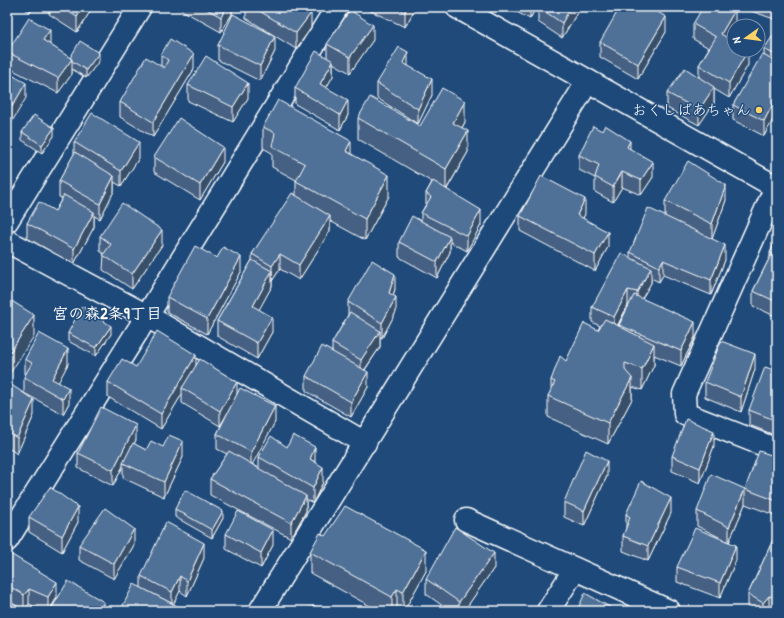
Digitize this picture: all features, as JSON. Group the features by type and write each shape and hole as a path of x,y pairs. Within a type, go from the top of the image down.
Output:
{"street":[{"path":"7,221 140,7"},
{"path":"7,540 337,7"},
{"path":"457,7 777,187 684,394 685,414 777,450"},
{"path":"260,611 588,80"},
{"path":"7,241 147,316 365,443"},
{"path":"466,520 669,611"},
{"path":"548,611 575,569"}],"building":[{"path":"61,7 83,7 77,17"},
{"path":"203,7 227,7 221,17"},
{"path":"253,7 300,7 311,13 296,33"},
{"path":"395,7 407,7 405,12"},
{"path":"538,7 571,7 562,23"},
{"path":"620,7 650,7 666,17 638,64 600,42"},
{"path":"703,7 730,7 735,10 730,18 726,18 726,25 721,34 726,37 726,58 743,58 729,83 699,65 716,37 693,24"},
{"path":"350,10 373,25 350,57 327,44"},
{"path":"233,14 275,36 260,66 218,45"},
{"path":"29,18 50,30 43,40 72,59 58,78 7,52"},
{"path":"774,34 777,36 777,56 766,50 766,46"},
{"path":"170,39 194,54 153,122 120,102 146,57 164,68 168,60 161,55"},
{"path":"80,41 99,53 86,70 70,58"},
{"path":"399,47 408,52 403,63 432,79 418,109 377,83"},
{"path":"316,51 333,61 320,84 348,100 340,115 295,88"},
{"path":"206,56 248,83 233,107 188,85"},
{"path":"766,56 777,63 777,96 764,121 733,105 760,58 766,58"},
{"path":"685,68 714,87 699,110 667,93"},
{"path":"7,72 26,83 7,115"},
{"path":"442,88 465,101 453,123 468,131 446,169 358,118 370,97 420,126"},
{"path":"278,100 351,141 346,151 389,175 365,219 296,181 305,164 272,146 275,133 263,127"},
{"path":"92,113 139,142 121,171 74,142"},
{"path":"34,115 54,128 42,145 22,132"},
{"path":"179,118 223,147 200,185 154,157"},
{"path":"605,125 630,141 627,147 653,162 641,180 622,172 613,187 595,177 599,165 579,155 593,126 602,131"},
{"path":"75,152 114,176 100,204 59,181"},
{"path":"688,161 726,185 712,224 665,201"},
{"path":"541,176 585,199 577,215 608,232 595,255 520,216"},
{"path":"433,181 481,210 467,236 421,213 431,197 426,193"},
{"path":"292,193 330,216 299,265 280,254 272,266 252,254"},
{"path":"64,195 94,212 74,249 27,223 39,202 55,211"},
{"path":"122,203 162,230 132,274 103,255 111,244 100,236"},
{"path":"648,208 725,245 711,280 663,260 659,267 630,252"},
{"path":"412,216 450,237 437,262 399,242"},
{"path":"777,237 777,255 770,253"},
{"path":"195,246 217,258 223,247 241,257 207,319 167,297"},
{"path":"621,253 651,268 637,292 628,290 614,317 592,307"},
{"path":"771,255 777,258 777,302 753,291"},
{"path":"252,260 272,271 253,306 272,317 257,343 217,321"},
{"path":"372,260 395,274 389,293 396,297 382,323 348,302"},
{"path":"634,295 695,322 681,351 619,325"},
{"path":"7,298 34,315 7,357"},
{"path":"82,306 111,326 96,348 68,333"},
{"path":"350,312 380,331 361,360 332,343"},
{"path":"605,319 654,344 642,369 625,363 625,370 632,378 608,423 548,396 555,382 551,380 560,356 566,361 584,323 598,330"},
{"path":"157,331 196,355 161,414 108,382 122,359 136,367"},
{"path":"39,333 68,349 52,379 69,388 63,399 24,377 32,363 25,359"},
{"path":"721,341 755,354 741,397 705,382"},
{"path":"322,346 368,372 351,402 306,376"},
{"path":"200,359 237,382 220,411 182,388"},
{"path":"765,367 777,371 777,421 749,410"},
{"path":"7,382 34,400 17,438 7,432"},
{"path":"240,388 275,406 251,452 217,434"},
{"path":"101,407 136,425 113,470 78,453"},
{"path":"686,419 714,431 700,468 672,456"},
{"path":"169,435 183,441 164,482 123,463 133,443 146,450 151,441 163,447"},
{"path":"293,435 315,447 310,459 323,467 313,488 259,457 271,436 287,447"},
{"path":"586,450 607,461 584,511 564,502"},
{"path":"229,451 306,496 291,523 210,479"},
{"path":"759,451 777,457 777,501 745,489"},
{"path":"711,474 745,489 729,527 697,511"},
{"path":"641,481 671,498 648,546 623,536 630,517 626,514"},
{"path":"50,487 78,507 62,536 29,517"},
{"path":"185,490 223,511 212,530 175,509"},
{"path":"345,506 426,550 403,592 397,589 392,597 310,552 320,533 325,536"},
{"path":"105,508 134,529 114,564 79,545"},
{"path":"238,511 273,530 261,553 226,534"},
{"path":"166,522 204,543 187,581 180,576 172,592 141,576"},
{"path":"455,527 494,553 459,602 426,579"},
{"path":"695,528 736,545 720,583 677,567"},
{"path":"777,531 777,598 769,596 763,603 748,594"},
{"path":"7,552 57,582 48,597 29,589 24,595 7,585"},
{"path":"68,581 104,602 98,611 50,611"},
{"path":"134,584 187,611 120,611"},
{"path":"585,593 613,609 612,611 577,611"},
{"path":"314,606 324,611 301,611"},
{"path":"416,606 427,611 413,611"}],"place":[{"name":"おくしばあちゃん","path":"759,110"}],"district":[{"name":"宮の森2条9丁目","path":"107,313"}]}
